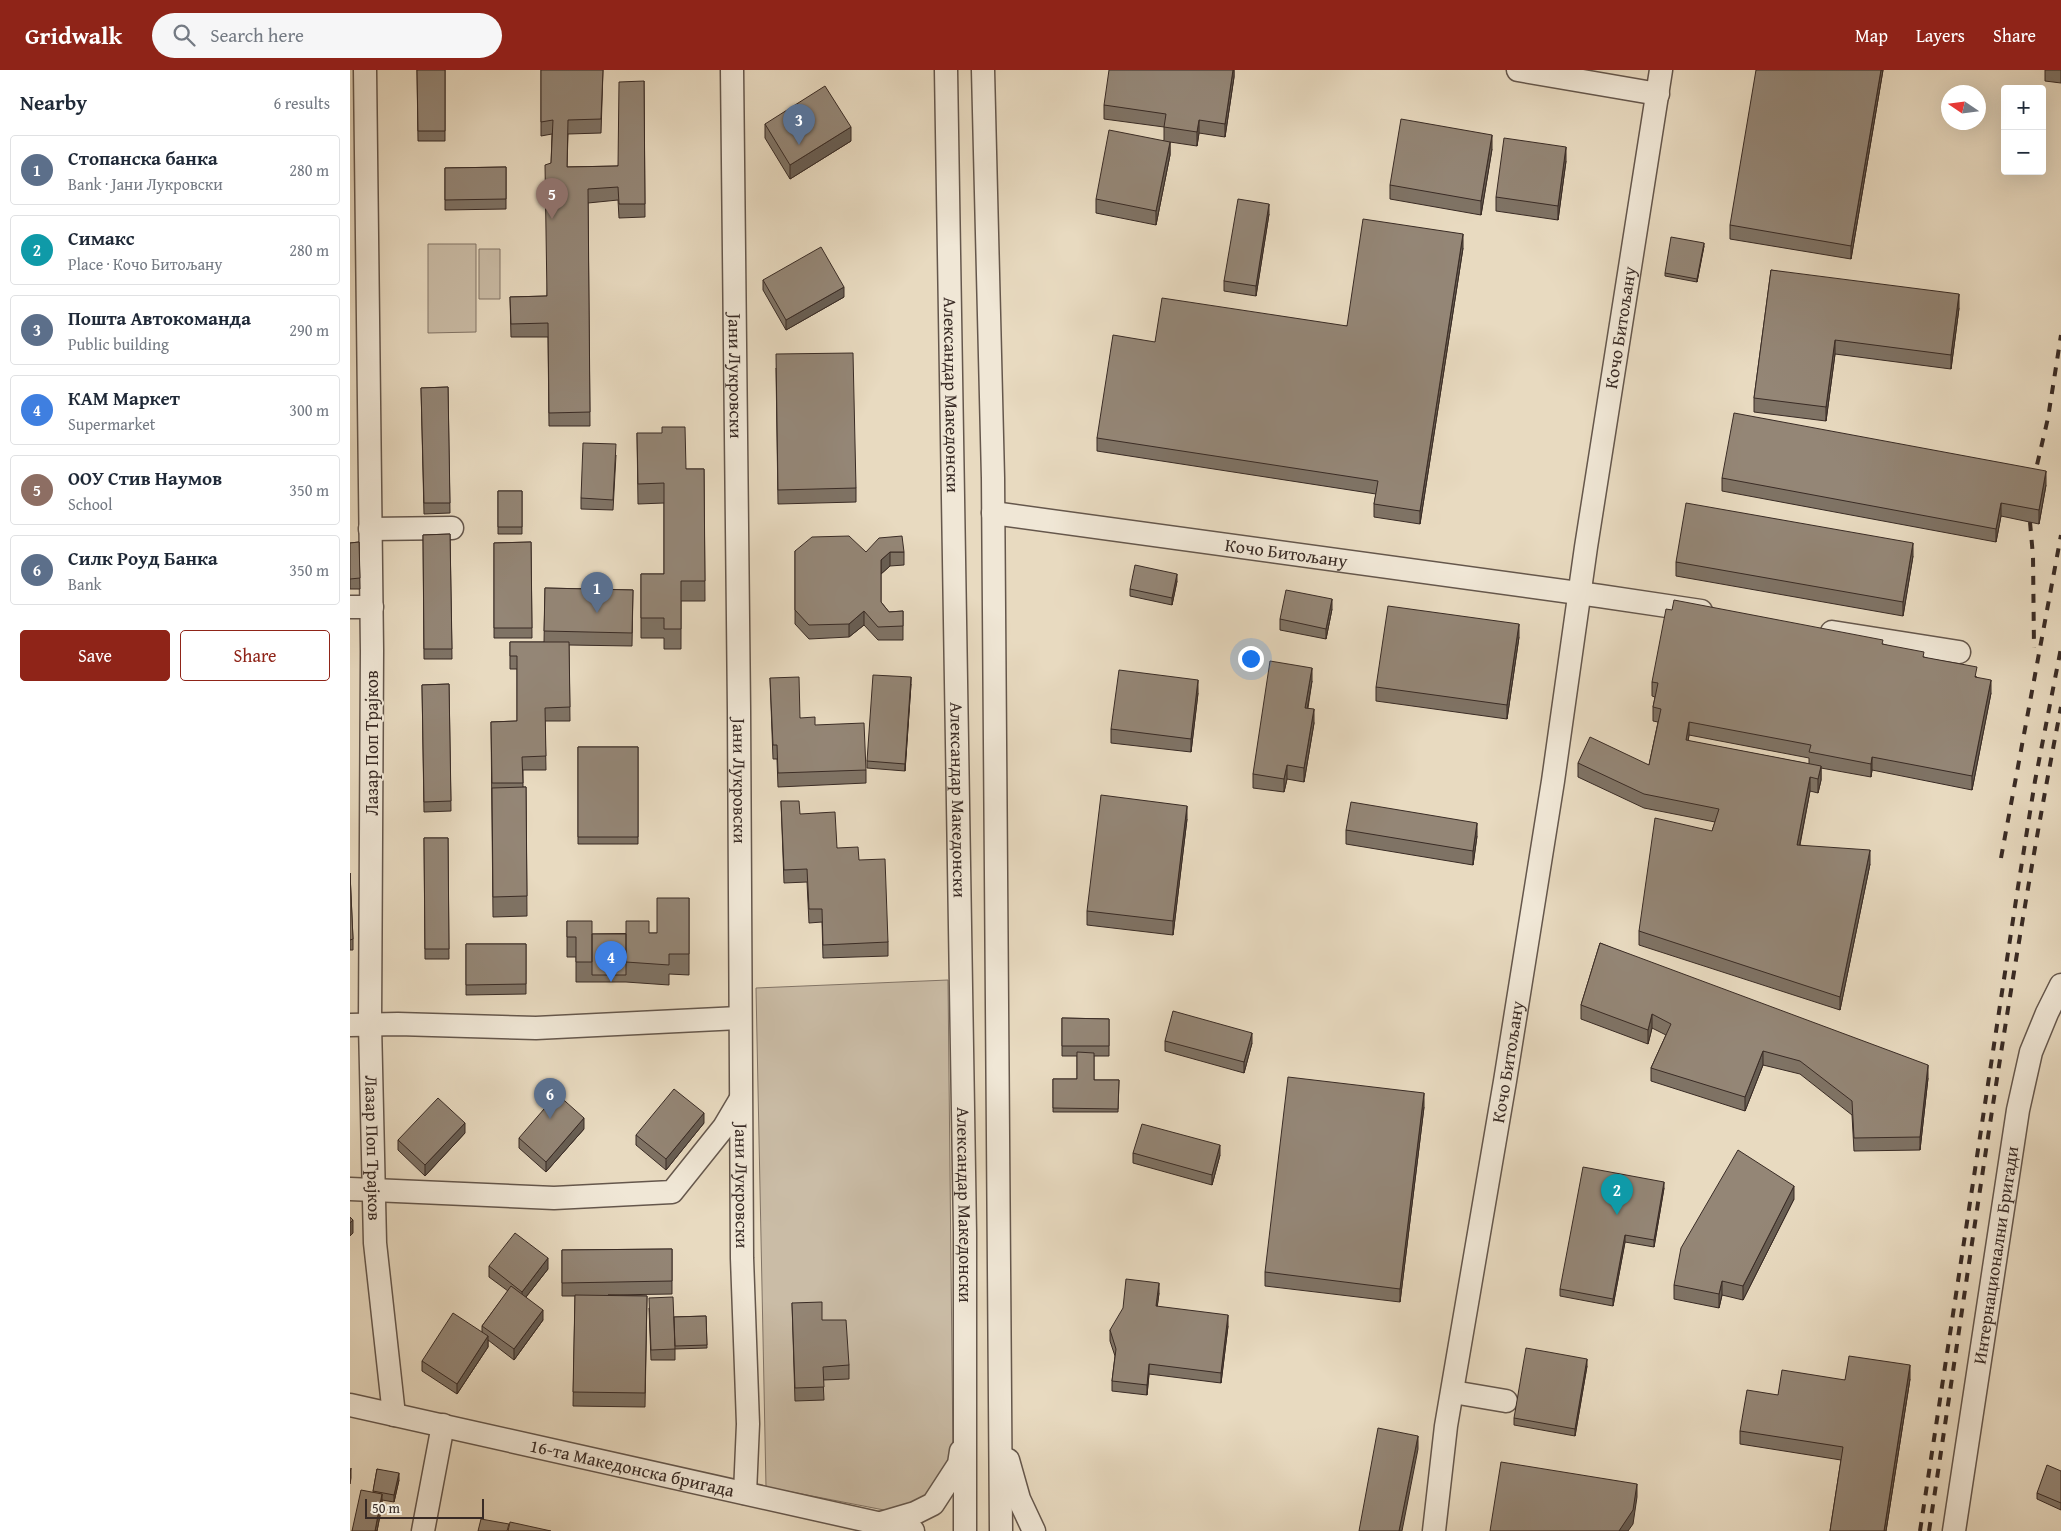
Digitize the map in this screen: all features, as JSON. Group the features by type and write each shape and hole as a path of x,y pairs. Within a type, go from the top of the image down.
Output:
{"street":[{"name":"Лазар Поп Трајков","path":"365,70 358,201 359,326 370,529 361,607 360,1025 375,1189 374,1242 377,1278 394,1414"},
{"name":"Јани Лукровски","path":"732,70 739,710 739,1018 742,1258 748,1424 745,1493"},
{"name":"Александар Македонски","path":"946,70 964,1222 965,1531"},
{"name":"Александар Македонски","path":"983,70 993,513 1001,1531"},
{"path":"984,135 995,70"},
{"path":"1518,70 1658,94"},
{"name":"Кочо Битољану","path":"1434,1531 1446,1426 1550,801 1580,593 1661,70"},
{"name":"Кочо Битољану","path":"993,513 1580,593 1717,614"},
{"path":"370,529 452,528"},
{"path":"1814,629 1959,652"},
{"name":"Интернационални Бригади","path":"1954,1531 2018,1110 2031,1052 2047,1012 2061,985"},
{"path":"360,1025 531,1028 739,1018"},
{"path":"350,1189 554,1198 672,1192 724,1127 741,1098"},
{"path":"1452,1392 1506,1401"},
{"name":"16-та Македонска бригада","path":"350,1404 898,1528"},
{"path":"898,1528 908,1515 933,1504 959,1464 965,1408"},
{"path":"423,1531 443,1425"},
{"path":"1000,1429 1019,1498 1034,1531"}],"shaded area":[{"path":"428,244 476,244 476,332 428,333"},
{"path":"479,249 500,249 500,299 479,299"},
{"path":"948,980 953,1456 928,1498 889,1511 766,1487 756,988"}],"building":[{"path":"417,70 445,70 445,131 418,131"},
{"path":"541,70 603,70 601,119 568,120 567,167 618,166 619,82 644,81 645,204 619,204 618,187 588,189 590,412 549,413 548,323 511,324 510,297 547,296 545,165 551,163 553,120 541,122"},
{"path":"1109,70 1233,70 1225,124 1199,120 1197,132 1164,127 1166,114 1104,105"},
{"path":"1756,70 1881,70 1851,246 1730,225"},
{"path":"825,86 851,127 790,165 765,124"},
{"path":"1401,119 1492,135 1481,201 1390,185"},
{"path":"1109,130 1170,142 1156,211 1096,199"},
{"path":"1504,138 1566,147 1558,206 1496,197"},
{"path":"506,167 506,199 445,200 445,168"},
{"path":"1238,199 1269,204 1256,286 1224,281"},
{"path":"1363,219 1463,234 1420,511 1374,504 1378,481 1097,438 1113,335 1155,342 1162,298 1347,326"},
{"path":"1671,237 1704,243 1697,279 1665,273"},
{"path":"821,247 844,287 786,320 763,280"},
{"path":"1771,270 1959,294 1951,355 1835,340 1826,407 1754,398"},
{"path":"853,353 856,488 778,490 776,354"},
{"path":"448,387 450,503 424,503 421,388"},
{"path":"1734,413 2046,471 2039,510 2001,503 1996,529 1722,478"},
{"path":"662,427 685,427 686,469 704,469 705,581 681,581 681,629 664,629 664,618 641,618 641,574 664,574 664,483 638,484 637,433 662,433"},
{"path":"583,443 616,444 613,500 581,498"},
{"path":"498,491 522,491 522,527 498,527"},
{"path":"1686,503 1913,543 1903,602 1676,562"},
{"path":"450,534 452,649 424,649 423,535"},
{"path":"849,536 866,552 879,538 902,536 904,552 890,552 881,560 881,602 889,612 903,611 903,626 878,627 864,611 849,624 809,625 795,610 795,551 812,537"},
{"path":"359,542 360,578 350,579 350,543"},
{"path":"531,542 532,628 494,628 494,543"},
{"path":"1135,565 1177,574 1172,598 1130,589"},
{"path":"545,588 633,590 632,633 544,631"},
{"path":"1286,590 1332,599 1326,629 1280,619"},
{"path":"1674,600 1883,640 1882,644 1924,652 1923,657 1977,667 1975,677 1991,680 1972,776 1872,757 1871,764 1809,752 1811,745 1689,722 1686,740 1821,766 1818,779 1810,777 1797,845 1870,850 1840,997 1639,931 1655,818 1712,831 1719,809 1644,794 1578,763 1590,737 1649,765 1661,709 1653,707 1658,683 1652,682 1666,609 1672,610"},
{"path":"1388,606 1519,624 1507,705 1376,687"},
{"path":"510,642 569,642 570,707 545,708 546,756 522,757 523,783 492,783 491,722 517,721 517,656 510,656"},
{"path":"1270,661 1312,668 1305,708 1314,709 1304,768 1287,765 1284,779 1253,774"},
{"path":"1119,670 1198,680 1191,739 1111,729"},
{"path":"873,675 911,677 905,764 867,761"},
{"path":"799,677 800,718 815,717 815,725 864,723 866,770 778,773 777,745 773,745 770,678"},
{"path":"449,684 451,801 424,802 422,685"},
{"path":"578,747 638,747 638,837 578,837"},
{"path":"526,787 527,896 493,897 492,788"},
{"path":"1101,795 1187,806 1173,921 1087,911"},
{"path":"781,801 799,801 800,814 835,812 837,848 858,847 859,860 885,859 888,942 823,945 822,909 809,909 807,869 784,870"},
{"path":"1351,802 1477,823 1473,851 1346,830"},
{"path":"424,838 448,838 449,949 425,949"},
{"path":"350,873 353,939 350,940"},
{"path":"657,898 689,898 689,954 669,954 669,965 626,962 626,921 649,921 649,933 657,933"},
{"path":"567,921 592,921 592,962 576,962 576,937 567,937"},
{"path":"592,934 626,934 626,975 592,975"},
{"path":"1600,943 1928,1065 1920,1137 1854,1138 1852,1101 1800,1061 1763,1051 1745,1097 1651,1068 1671,1024 1652,1014 1648,1030 1581,1005"},
{"path":"466,944 526,944 526,984 466,985"},
{"path":"1173,1011 1252,1033 1244,1062 1165,1041"},
{"path":"1062,1018 1109,1019 1109,1046 1062,1046"},
{"path":"1077,1052 1094,1053 1094,1080 1119,1080 1118,1109 1053,1108 1053,1079 1077,1079"},
{"path":"1288,1077 1424,1093 1400,1289 1265,1272"},
{"path":"674,1089 704,1113 666,1159 636,1135"},
{"path":"557,1094 584,1118 546,1162 519,1138"},
{"path":"438,1098 465,1123 425,1165 398,1140"},
{"path":"1142,1124 1220,1145 1212,1175 1133,1153"},
{"path":"1738,1150 1794,1186 1743,1286 1722,1281 1719,1294 1674,1285 1681,1248"},
{"path":"1583,1167 1664,1182 1654,1240 1625,1235 1613,1299 1560,1289"},
{"path":"515,1233 548,1258 522,1292 489,1266"},
{"path":"672,1249 672,1281 562,1283 562,1250"},
{"path":"1126,1279 1159,1283 1156,1306 1228,1315 1221,1373 1149,1364 1147,1385 1112,1381 1116,1349 1110,1330 1123,1308"},
{"path":"511,1286 543,1310 514,1349 482,1326"},
{"path":"575,1295 647,1296 645,1393 573,1392"},
{"path":"673,1297 675,1349 651,1350 649,1298"},
{"path":"822,1302 822,1320 846,1320 849,1365 823,1367 824,1387 795,1388 792,1303"},
{"path":"453,1313 488,1336 457,1384 422,1361"},
{"path":"706,1316 707,1345 675,1346 674,1317"},
{"path":"1526,1348 1587,1359 1575,1429 1514,1418"},
{"path":"1849,1356 1910,1365 1884,1531 1830,1531 1843,1447 1740,1431 1747,1390 1778,1395 1782,1370 1845,1380"},
{"path":"1378,1428 1418,1436 1399,1531 1359,1531"},
{"path":"1501,1462 1637,1484 1633,1510 1619,1531 1490,1531"},
{"path":"2047,1465 2061,1471 2061,1503 2037,1493"},
{"path":"377,1469 399,1473 394,1495 373,1491"},
{"path":"361,1490 382,1494 375,1531 352,1531"},
{"path":"481,1519 509,1524 507,1531 478,1531"},
{"path":"510,1522 551,1531 508,1531"}],"railway":[{"path":"2033,482 2048,418 2061,335"},
{"path":"2030,522 2033,556 2034,648"},
{"path":"2001,858 2061,535"},
{"path":"1920,1531 2018,887 2035,781 2061,648"},
{"path":"1929,1531 2007,1015 2061,707"}],"place":[{"name":"Пошта Автокоманда","path":"799,145"},
{"name":"ООУ Стив Наумов","path":"552,219"},
{"name":"Стопанска банка","path":"597,613"},
{"name":"КАМ Маркет","path":"611,982"},
{"name":"Силк Роуд Банка","path":"550,1119"},
{"name":"Симакс","path":"1617,1215"}]}
